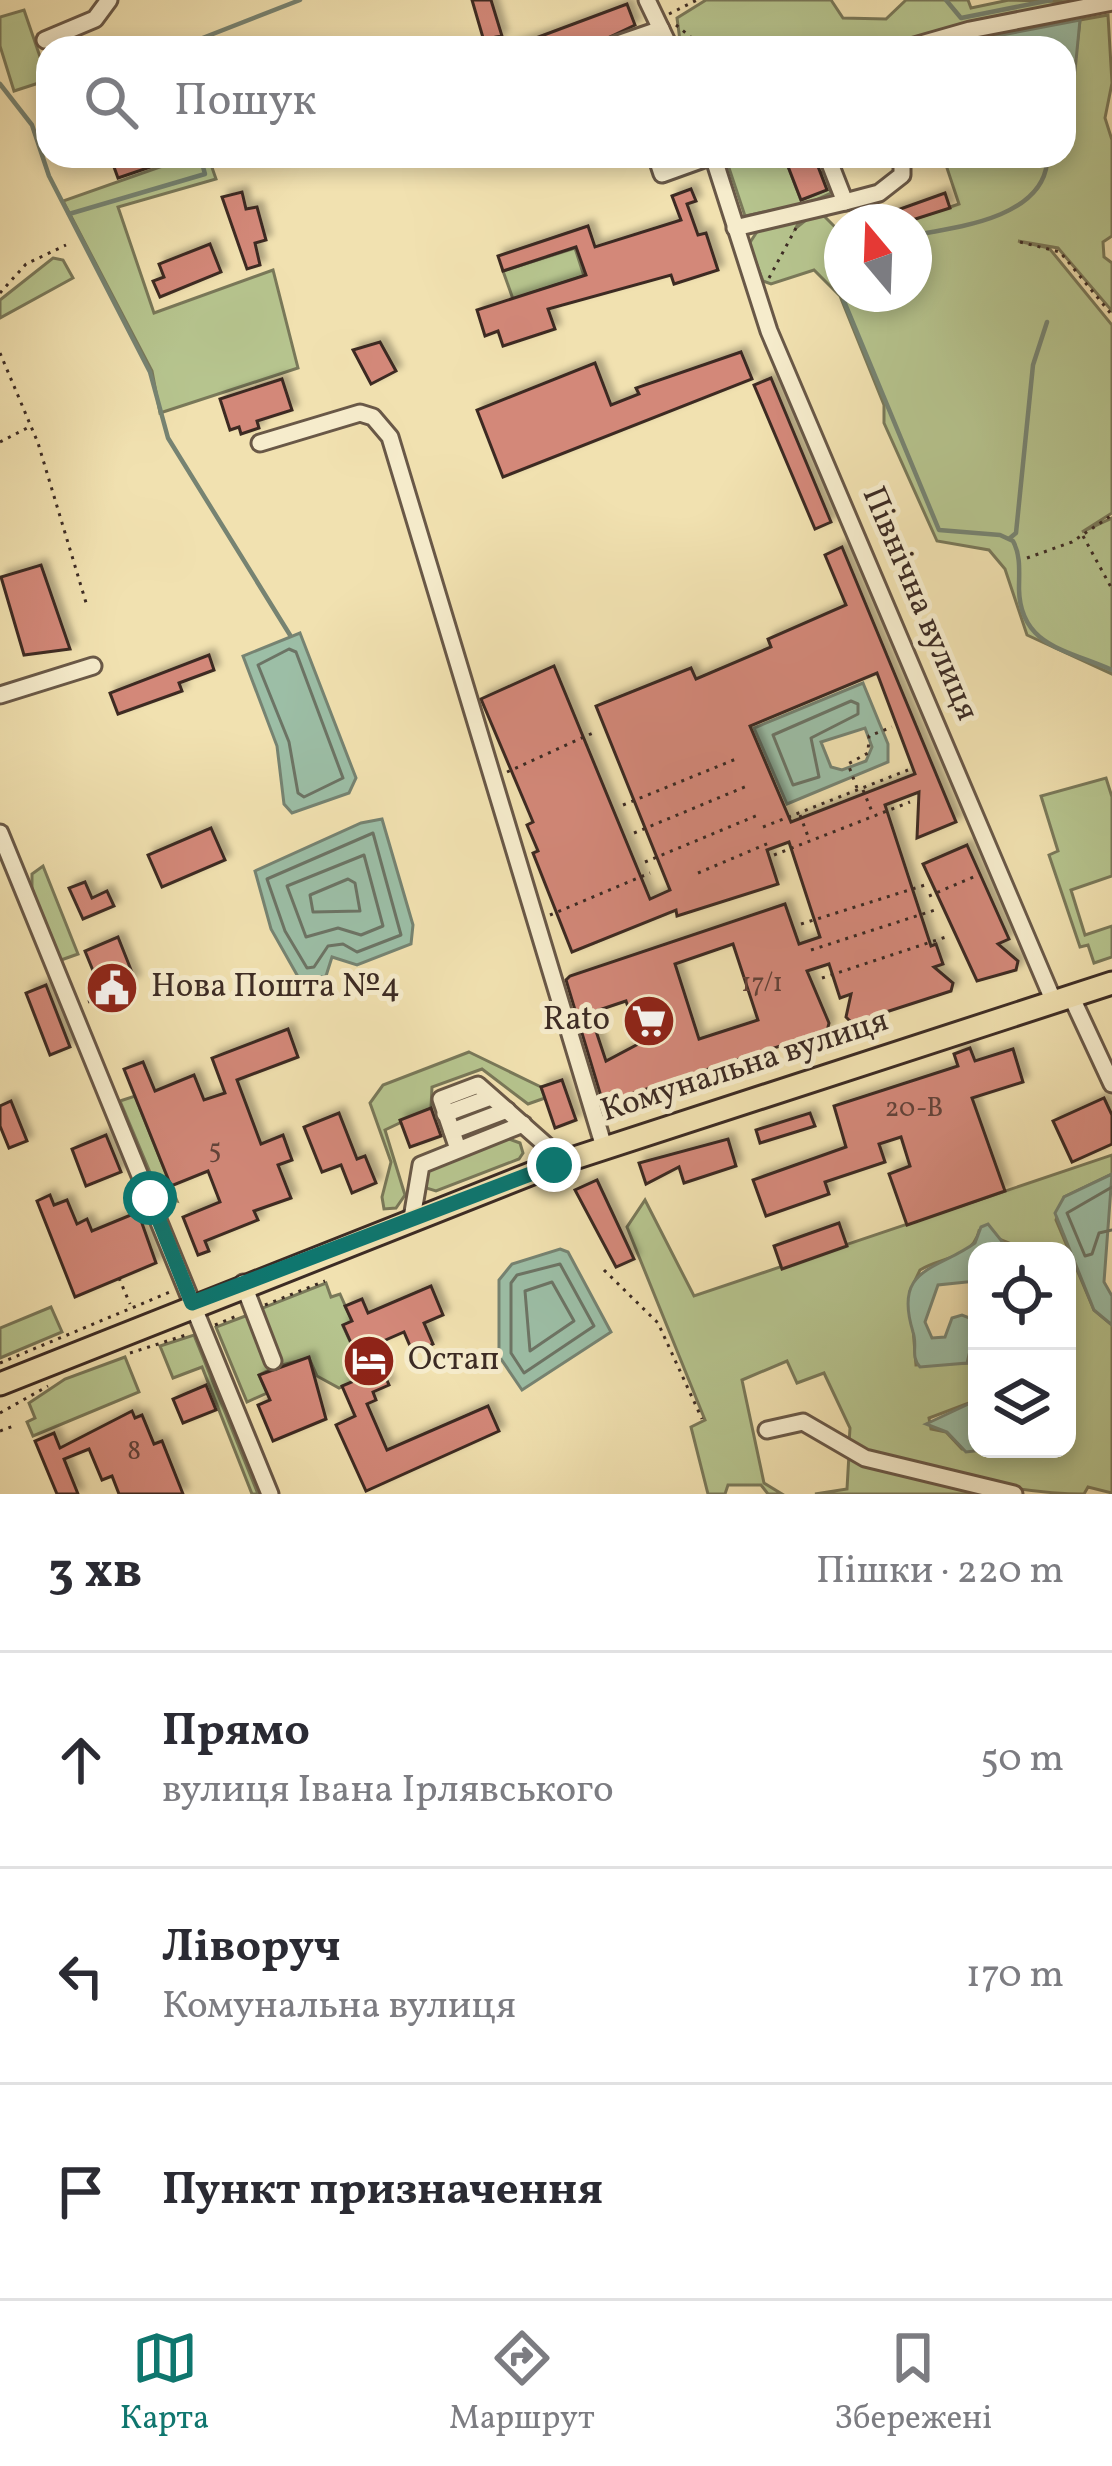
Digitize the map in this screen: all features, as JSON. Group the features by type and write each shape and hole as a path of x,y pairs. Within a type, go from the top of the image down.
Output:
{"main road":[{"name":"Комунальна вулиця","path":"0,1384 189,1295 243,1283 604,1147 1112,983"}],"street":[{"path":"55,36 95,19 110,0"},
{"path":"647,0 666,36"},
{"path":"947,36 1112,2"},
{"path":"634,36 661,22"},
{"name":"Північна вулиця","path":"717,168 755,291 1062,999 1112,1084"},
{"path":"832,168 845,202"},
{"path":"735,228 879,193 897,181 905,168"},
{"path":"260,443 347,415 374,417 385,428 604,1147"},
{"path":"0,695 93,666"},
{"path":"0,833 270,1494"},
{"path":"458,1149 443,1097 478,1085 564,1162"},
{"path":"452,1132 507,1111"},
{"path":"412,1218 418,1168 523,1124"},
{"path":"243,1283 273,1361"},
{"path":"767,1430 803,1422 865,1458 1014,1494"}],"path":[{"path":"684,36 661,22 697,0"},
{"path":"755,291 769,280 806,210"},
{"path":"1020,242 1060,251 1112,315"},
{"path":"0,293 26,264 66,245"},
{"path":"0,353 31,426 87,606"},
{"path":"0,442 31,426"},
{"path":"1027,558 1112,515"},
{"path":"1082,534 1112,589"},
{"path":"874,816 848,764 868,753 869,736 892,727"},
{"path":"494,778 595,733"},
{"path":"623,805 736,759"},
{"path":"763,827 908,770"},
{"path":"634,832 747,786"},
{"path":"774,855 910,802"},
{"path":"800,813 810,841"},
{"path":"645,862 758,815"},
{"path":"698,873 770,843"},
{"path":"537,920 650,874"},
{"path":"929,896 978,874"},
{"path":"801,924 925,885"},
{"path":"812,950 935,910"},
{"path":"822,978 946,938"},
{"path":"73,1008 103,996"},
{"path":"604,1270 650,1312 702,1419"},
{"path":"119,1279 132,1308"},
{"path":"125,1355 203,1330 325,1281"},
{"path":"0,1363 132,1308 189,1295"},
{"path":"0,1413 57,1381"},
{"path":"0,1431 16,1424"}],"shaded area":[{"path":"706,0 831,0 843,18 886,19 906,0 968,0 971,8 1009,0 1078,2 927,36 679,36 677,18"},
{"path":"24,10 36,45 36,84 14,91 0,46 0,17"},
{"path":"1108,15 1112,83 1105,118 1112,140 1112,236 1103,242 1104,257 1112,263 1112,311 1058,248 1018,241 1049,248 1112,325 1112,513 1082,532 1112,518 1112,674 1027,635 1005,569 989,550 937,541 884,423 884,405 846,312 932,312 932,213 959,204 947,168 1076,168 1080,20"},
{"path":"157,168 212,168 216,179 118,207 154,313 273,270 298,368 160,413 152,371 63,201"},
{"path":"729,168 789,168 801,200 826,190 820,173 825,171 831,193 809,203 745,216"},
{"path":"811,216 824,216 824,280 814,270 771,284 763,281 749,244 760,227 800,218 796,228"},
{"path":"575,248 584,276 513,299 503,271"},
{"path":"53,258 63,260 73,278 0,318 0,300"},
{"path":"1106,778 1112,797 1112,876 1071,890 1085,935 1112,926 1112,957 1094,963 1088,945 1080,947 1049,855 1058,851 1041,796"},
{"path":"43,866 78,954 61,960 32,889 32,874"},
{"path":"469,1052 541,1087 545,1098 528,1104 482,1069 432,1087 431,1108 385,1130 405,1195 396,1208 384,1209 382,1197 391,1162 370,1103 383,1085"},
{"path":"135,1096 177,1201 160,1196 120,1101"},
{"path":"506,1138 520,1143 523,1153 519,1159 436,1191 426,1188 426,1171"},
{"path":"1112,1155 1112,1174 1064,1197 1056,1220 1065,1242 1006,1242 979,1231 963,1252 920,1270 910,1291 916,1365 968,1360 968,1403 929,1418 931,1429 946,1432 962,1449 968,1449 968,1458 1076,1458 1076,1267 1094,1310 1112,1325 1112,1493 1088,1487 1084,1494 997,1485 873,1454 849,1444 850,1428 824,1373 797,1383 787,1361 742,1380 764,1483 782,1494 768,1494 761,1485 728,1485 725,1494 708,1494 691,1427 705,1420 627,1227 645,1200 694,1296"},
{"path":"326,1283 331,1297 340,1294 352,1321 343,1326 366,1376 339,1388 317,1376 309,1358 282,1365 260,1309"},
{"path":"51,1307 62,1332 0,1358 0,1328"},
{"path":"248,1315 269,1370 259,1375 267,1393 247,1402 216,1327"},
{"path":"194,1335 258,1494 252,1494 202,1367 173,1378 160,1346"},
{"path":"125,1357 139,1392 33,1436 27,1422 35,1418 29,1403 65,1379"},
{"path":"849,1454 996,1494 815,1494 847,1489"}],"water":[{"path":"1080,20 1076,61 1076,36 997,36"},
{"path":"300,633 356,778 349,793 292,813 284,804 277,746 243,656"},
{"path":"863,683 888,744 888,762 787,804 754,728","holes":["865,728 872,747 866,761 842,770 831,767 821,742"]},
{"path":"382,819 413,925 411,944 357,965 332,957 326,976 301,982 271,929 255,871 361,823"},
{"path":"1112,1174 1104,1282 1112,1296 1112,1325 1094,1310 1076,1265 1076,1242 1067,1242 1055,1213 1064,1197"},
{"path":"988,1224 1002,1242 975,1242 981,1227"},
{"path":"968,1247 968,1282 938,1285 925,1322 932,1338 945,1337 952,1318 968,1317 967,1363 920,1367 915,1359 909,1295 922,1274"},
{"path":"560,1249 568,1252 611,1332 522,1390 499,1356 499,1280 512,1264"},
{"path":"968,1404 968,1452 947,1432 926,1424"}],"building":[{"path":"472,0 491,0 502,36 482,36"},
{"path":"627,4 635,25 612,36 541,36"},
{"path":"114,168 148,168 118,178"},
{"path":"789,168 819,168 827,190 801,200"},
{"path":"691,189 696,201 687,204 698,235 706,233 718,270 674,284 671,275 548,309 555,329 503,346 498,331 485,336 477,310 586,275 576,247 503,271 498,256 588,226 595,247 681,220 672,196"},
{"path":"242,192 246,209 257,207 266,240 255,243 260,265 247,269 222,197"},
{"path":"945,193 950,208 932,214 932,204 914,204"},
{"path":"210,244 221,272 160,297 153,281 164,277 159,264"},
{"path":"380,342 396,371 371,384 353,350"},
{"path":"741,352 752,379 503,477 477,410 595,363 611,405 639,394 636,388"},
{"path":"771,378 831,522 815,529 754,385"},
{"path":"282,379 292,410 257,421 259,428 241,434 239,427 230,430 220,399"},
{"path":"842,547 956,822 917,838 919,792 885,805 931,946 936,944 943,964 934,967 953,983 951,991 852,1023 846,1017 851,994 840,998 829,964 807,971 829,1023 827,1031 603,1103 566,980 570,976 785,904 799,944 820,937 789,842 767,850 778,884 677,916 676,910 572,952 533,853 538,851 527,825 533,822 481,699 554,666 650,899 670,890 596,706 691,668 696,679 771,647 768,639 846,605 825,555","holes":["877,673 915,774 791,822 750,726","733,944 758,1020 699,1039 675,964","626,1001 640,1043 606,1061 590,1013"]},
{"path":"41,565 70,649 24,655 1,577"},
{"path":"209,655 214,670 179,683 182,691 118,714 110,693"},
{"path":"211,828 225,860 162,887 148,855"},
{"path":"967,845 1009,939 998,944 1018,961 1016,970 977,981 923,864"},
{"path":"85,882 92,898 107,891 114,906 83,919 69,888"},
{"path":"118,937 135,980 123,984 126,991 105,1000 85,951"},
{"path":"46,985 70,1047 50,1055 26,993"},
{"path":"288,1029 298,1057 237,1080 261,1144 283,1135 292,1160 278,1165 291,1198 254,1211 258,1220 205,1241 209,1251 198,1255 183,1217 220,1202 208,1171 171,1186 124,1069 143,1062 155,1091 194,1075 204,1100 225,1093 212,1058"},
{"path":"970,1048 975,1061 1013,1049 1023,1082 972,1098 1005,1191 907,1225 889,1174 910,1166 901,1137 879,1144 885,1162 825,1182 829,1194 766,1216 753,1180 846,1147 834,1106 958,1066 954,1054"},
{"path":"562,1080 576,1120 555,1128 541,1087"},
{"path":"1104,1098 1112,1115 1112,1144 1072,1162 1053,1121"},
{"path":"11,1101 27,1141 9,1148 0,1126 0,1106"},
{"path":"431,1108 441,1136 410,1147 400,1120"},
{"path":"339,1113 357,1159 365,1156 376,1183 352,1193 341,1165 322,1172 304,1127"},
{"path":"810,1113 815,1126 760,1143 756,1130"},
{"path":"106,1135 121,1172 86,1186 72,1149"},
{"path":"728,1139 736,1166 684,1183 679,1167 646,1184 639,1163"},
{"path":"597,1180 634,1259 616,1267 575,1190"},
{"path":"50,1195 54,1205 67,1200 77,1224 87,1219 92,1231 138,1212 156,1263 75,1297 37,1201"},
{"path":"839,1223 847,1246 782,1269 774,1246"},
{"path":"431,1286 443,1315 424,1323 433,1344 413,1353 404,1332 372,1346 389,1385 373,1392 376,1400 367,1404 387,1450 488,1406 499,1431 366,1491 336,1425 355,1416 342,1386 366,1376 343,1325 352,1321 345,1306 362,1299 368,1313"},
{"path":"309,1357 326,1419 273,1441 258,1405 270,1400 259,1375"},
{"path":"206,1385 216,1410 183,1423 173,1399"},
{"path":"132,1411 135,1418 142,1415 154,1444 162,1441 183,1494 119,1494 112,1476 102,1480 89,1449 64,1459 78,1494 57,1494 35,1441 54,1433 60,1448"}],"waterway":[{"path":"208,36 300,0"},
{"path":"946,0 961,18 1051,0"},
{"path":"0,84 36,137"},
{"path":"46,168 150,372 168,438 290,635"},
{"path":"69,214 205,174 203,168"},
{"path":"932,231 975,223 1014,207 1030,196 1045,168"},
{"path":"849,312 939,530 1000,535 1013,541 1021,608 1028,623 1063,651 1112,670"},
{"path":"1010,538 1016,533 1033,365 1047,322"}],"place":[{"name":"Нова Пошта №4","path":"112,988"},
{"name":"Rato","path":"649,1021"},
{"name":"Остап","path":"369,1361"}],"route":[{"path":"150,1198 192,1303 554,1165"}]}
